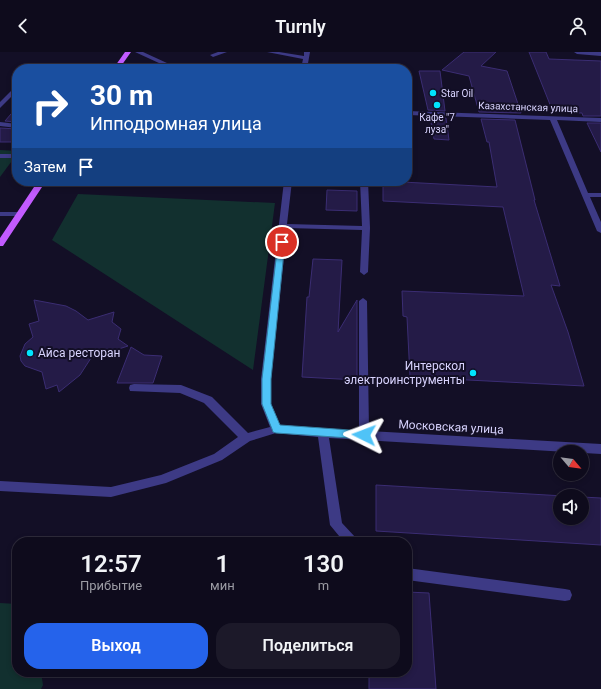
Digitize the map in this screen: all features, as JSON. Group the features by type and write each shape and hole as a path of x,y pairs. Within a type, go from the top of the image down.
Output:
{"main road":[{"path":"120,64 128,52"},
{"path":"0,244 39,186"}],"street":[{"path":"138,52 166,64"},
{"path":"213,56 224,52"},
{"path":"270,52 306,55"},
{"path":"577,53 601,54"},
{"path":"0,106 12,93"},
{"name":"Казахстанская улица","path":"412,113 601,120"},
{"path":"553,119 601,232"},
{"path":"0,124 12,125"},
{"path":"0,156 12,156"},
{"path":"0,486 111,492 162,480 218,457 246,438 276,429 266,404 266,379 287,186"},
{"path":"364,186 366,228 364,272"},
{"path":"586,195 601,195"},
{"path":"0,214 20,214"},
{"path":"283,226 366,228"},
{"path":"363,301 364,435"},
{"path":"134,388 181,389 208,400 246,438"},
{"name":"Московская улица","path":"276,429 601,449"},
{"path":"323,433 336,525 347,537"},
{"path":"412,575 565,595"}],"green space":[{"path":"0,150 12,151 12,161 0,177"},
{"path":"78,194 275,203 253,370 52,240"},
{"path":"0,603 12,604 12,677 42,677 43,685 41,689 0,689"}],"building":[{"path":"464,52 496,52 481,66 507,71 521,113 479,112 469,76 442,70"},
{"path":"529,52 546,52 549,59 601,61 601,116 583,116 582,113 553,112"},
{"name":"Star Oil","path":"419,71 440,71 445,111 428,110"},
{"path":"12,113 12,122 5,121"},
{"path":"430,117 446,118 449,140 434,139"},
{"path":"481,119 515,120 534,200 560,286 551,285 568,332 584,386 410,377 407,317 403,316 402,291 524,296 503,207 383,201 383,186 412,186 412,183 497,187 489,142 487,142"},
{"path":"587,123 601,123 601,152"},
{"path":"0,128 12,129 12,142 0,142"},
{"path":"327,190 357,191 357,211 326,210"},
{"path":"313,259 342,260 338,332 357,300 357,380 302,377 307,297 309,297"},
{"path":"34,300 66,306 88,320 114,312 112,322 121,329 118,339 128,346 91,358 80,375 59,392 57,385 46,389 42,372 25,366 21,361 20,356 25,344 33,337 29,324 39,321"},
{"path":"131,347 144,355 162,356 153,383 117,383"},
{"path":"376,485 553,495 553,525 589,525 589,497 601,498 601,545 376,531"},
{"path":"412,592 429,593 436,689 369,689 369,677 412,677"}],"place":[{"name":"Star Oil","path":"433,93"},
{"name":"Кафе \"7 луза\"","path":"437,105"},
{"name":"Айса ресторан","path":"30,353"},
{"name":"Интерскол электроинструменты","path":"473,373"}],"route":[{"path":"282,242 266,379 266,404 276,429 364,435"}]}
